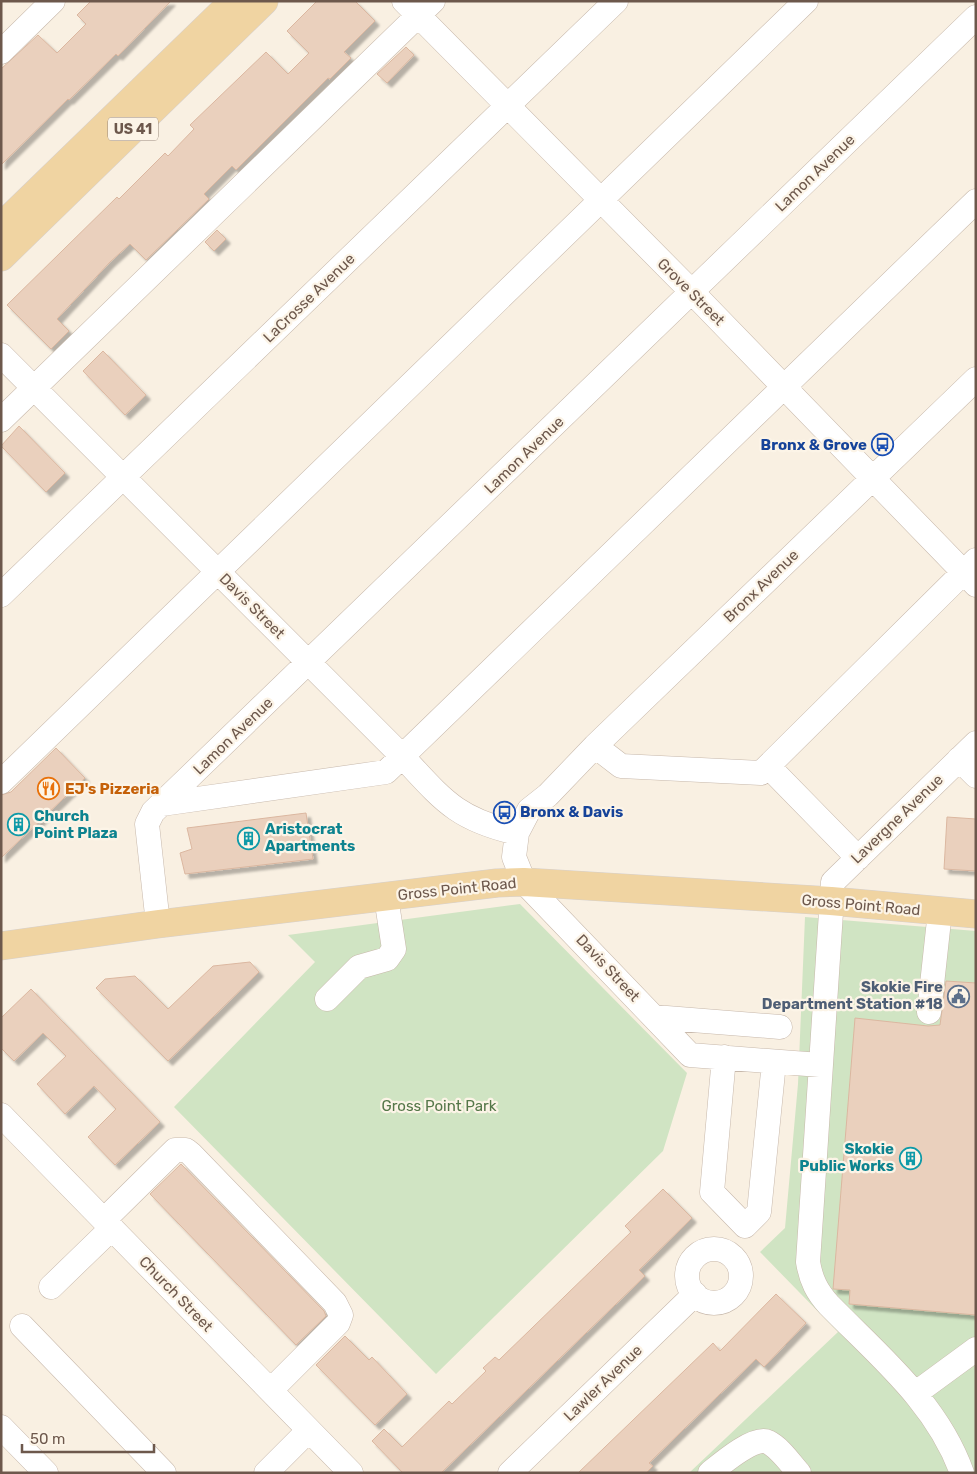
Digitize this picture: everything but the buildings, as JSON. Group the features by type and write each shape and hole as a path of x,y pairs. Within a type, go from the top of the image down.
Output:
{"main road":[{"name":"US 41","path":"1,227 234,1"},
{"name":"US 41","path":"1,257 264,1"},
{"name":"Gross Point Road","path":"1,946 158,924 497,883 524,882 831,901 976,914"}],"street":[{"path":"1,52 53,1"},
{"name":"LaCrosse Avenue","path":"1,595 616,1"},
{"path":"1,782 806,1"},
{"path":"1,420 418,6"},
{"name":"Grove Street","path":"418,6 507,106 873,478 972,572"},
{"name":"Lamon Avenue","path":"158,924 147,824 153,812 309,664 976,17"},
{"path":"162,804 386,772 976,201"},
{"name":"Davis Street","path":"1,354 402,756 443,801 488,826 517,833"},
{"name":"Bronx Avenue","path":"524,882 514,857 517,833 529,810 548,794 595,746 976,379"},
{"path":"595,746 621,766 761,773 972,572"},
{"name":"Lavergne Avenue","path":"962,1473 946,1436 916,1393 817,1292 811,1278 808,1262 833,882 976,742"},
{"path":"959,759 976,776"},
{"path":"768,766 858,858"},
{"name":"Bronx Avenue","path":"524,882 529,835 548,794"},
{"name":"Davis Street","path":"524,882 690,1055 724,1058"},
{"path":"327,999 358,967 387,959 394,949 386,897"},
{"path":"929,1012 940,911"},
{"path":"654,1017 780,1027"},
{"path":"774,1062 759,1212 745,1226 712,1192 724,1058 820,1065"},
{"name":"Church Street","path":"1,1115 351,1473"},
{"path":"51,1287 175,1150 186,1150 334,1303 341,1315 338,1323 271,1390"},
{"name":"Lawler Avenue","path":"510,1473 695,1294"},
{"path":"22,1326 164,1473"},
{"path":"916,1393 976,1349"},
{"path":"1,1428 46,1473"},
{"path":"266,1473 310,1430"},
{"path":"710,1473 743,1449 760,1441 767,1441 799,1473"}],"green space":[{"name":"Gross Point Park","path":"520,904 687,1073 663,1151 436,1374 174,1107 315,962 288,935"},
{"path":"805,917 976,931 976,1473 689,1473 838,1332 760,1252 785,1228 798,1084"}],"place":[{"name":"Bronx & Grove","path":"883,445"},
{"name":"EJ's Pizzeria","path":"49,789"},
{"name":"Bronx & Davis","path":"504,812"},
{"name":"Church Point Plaza","path":"18,825"},
{"name":"Aristocrat Apartments","path":"249,838"},
{"name":"Skokie Fire Department Station #18","path":"959,996"},
{"name":"Skokie Public Works","path":"910,1158"}]}
